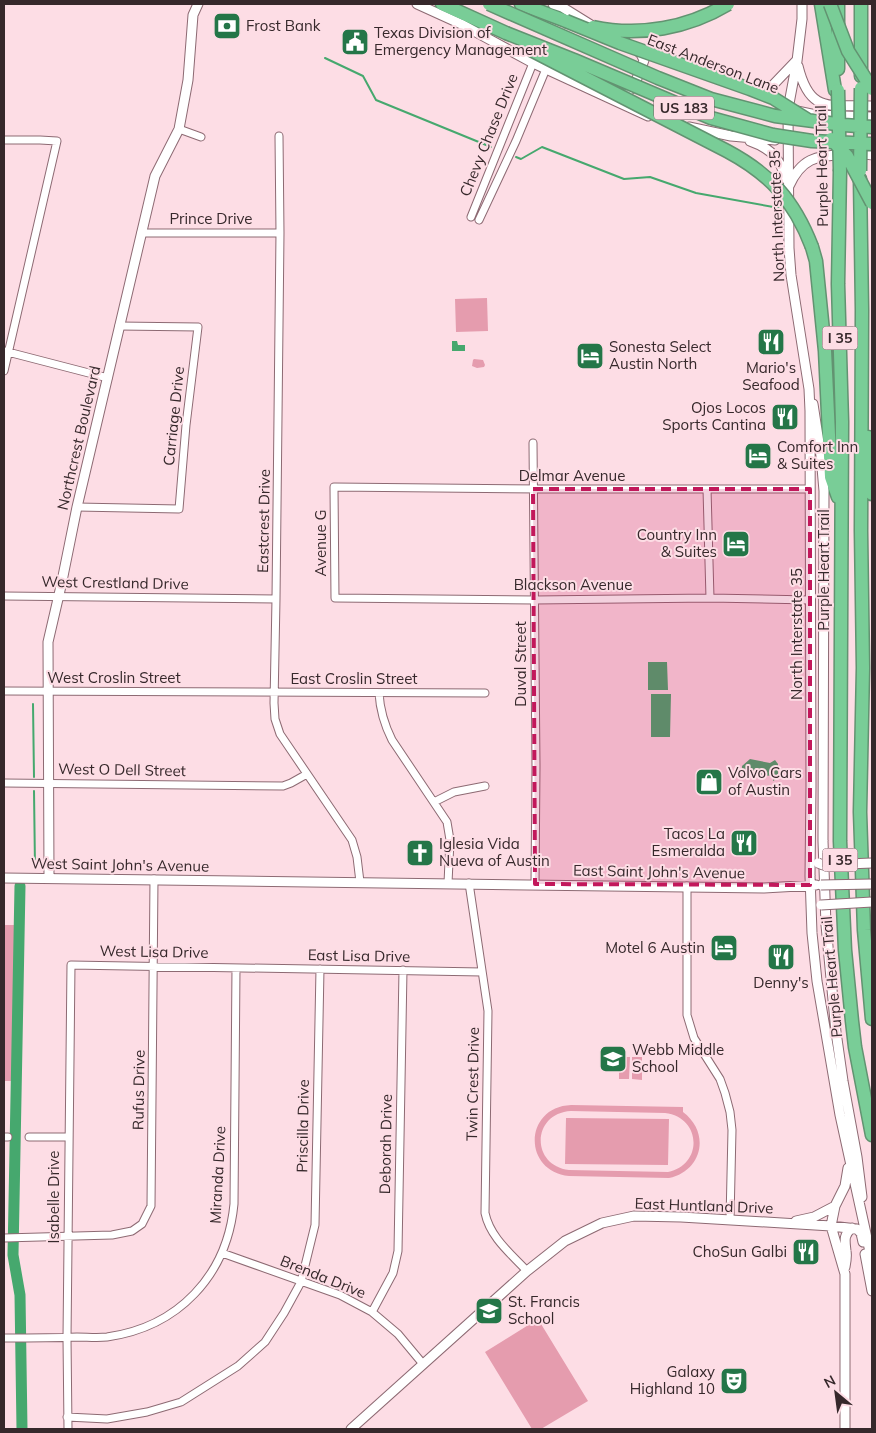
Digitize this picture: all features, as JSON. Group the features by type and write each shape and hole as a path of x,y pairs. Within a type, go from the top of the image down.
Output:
{"highway":[{"name":"US 183","path":"442,4 506,33 711,118 773,135 872,144"},
{"name":"US 183","path":"490,4 658,78 711,99 775,116 836,125 872,127"},
{"path":"521,4 620,43 750,89 786,106 823,131 847,156 872,204"},
{"path":"566,21 599,28 628,31 655,30 677,26 700,18 728,4"},
{"path":"821,4 836,90"},
{"path":"830,4 848,51 866,89"},
{"name":"Purple Heart Trail","path":"838,4 836,90 840,171 838,284 842,422 839,801 842,906 853,1030 872,1135"},
{"name":"I 35","path":"861,4 866,89 860,171 863,668 860,812 864,930 872,1019"},
{"path":"506,33 525,47 750,164 769,178 787,198 801,221 812,247 817,268 825,351 830,477 840,505"},
{"path":"861,377 869,437 872,494"}],"main road":[{"name":"Northcrest Boulevard","path":"49,877 48,642 76,508 155,176 179,129 188,80 193,14 190,4"},
{"name":"Northcrest Boulevard","path":"193,14 198,4"},
{"path":"417,4 461,24 533,63 649,116 670,123 731,136 765,146 780,164 788,188"},
{"name":"East Anderson Lane","path":"553,4 562,7 611,37 653,58 788,108 816,115 872,117"},
{"name":"North Interstate 35","path":"802,4 797,61 788,108 788,188 791,275 809,389 810,885 812,933 817,981 847,1150 872,1261"},
{"path":"604,95 625,96 630,91 644,60 641,54 631,46"},
{"path":"747,92 764,89 772,85 797,61"},
{"path":"797,61 801,81 806,91 821,104 872,106"},
{"path":"731,136 872,148"},
{"path":"788,188 800,167 816,157 826,155 872,155"},
{"path":"809,389 815,412 824,491 823,841 826,925 836,1032 857,1157 866,1232"},
{"path":"810,854 818,863 823,865 872,863"},
{"name":"West Saint John's Avenue","path":"4,878 235,880"},
{"name":"East Saint John's Avenue","path":"235,880 764,888 872,884"},
{"path":"812,913 821,905 872,902"},
{"path":"845,1274 831,1226 835,1206 845,1186 848,1171 847,1150"},
{"path":"789,1223 814,1217 835,1206"},
{"name":"East Huntland Drive","path":"351,1429 527,1271 565,1241 602,1223 621,1218 681,1217 852,1228"},
{"path":"845,1429 845,1274 847,1253 844,1241 846,1234 852,1228 857,1229 861,1233 872,1291"}],"street":[{"name":"Chevy Chase Drive","path":"471,217 533,63"},
{"name":"Chevy Chase Drive","path":"479,220 516,141 546,69"},
{"path":"179,129 201,137"},
{"name":"Eastcrest Drive","path":"279,136 280,233 274,703 278,729 352,840 357,857 360,882"},
{"path":"4,140 58,141 6,351 4,372"},
{"name":"Prince Drive","path":"141,233 280,233"},
{"name":"Carriage Drive","path":"76,508 179,509 186,425 198,327 119,326"},
{"path":"6,351 108,378"},
{"name":"Duval Street","path":"533,443 535,884"},
{"name":"Delmar Avenue","path":"334,487 810,489"},
{"name":"Avenue G","path":"334,487 335,598"},
{"path":"707,489 710,598"},
{"name":"West Crestland Drive","path":"4,596 276,599"},
{"name":"Blackson Avenue","path":"335,598 535,600 710,598 810,600"},
{"name":"West Croslin Street","path":"4,691 224,692"},
{"name":"East Croslin Street","path":"224,692 485,693"},
{"path":"379,693 381,712 392,740 444,816 448,830 448,883"},
{"name":"West O Dell Street","path":"4,784 283,786 307,774"},
{"path":"434,802 454,792 484,786"},
{"name":"Rufus Drive","path":"10,1238 112,1235 132,1231 142,1224 150,1206 154,879"},
{"name":"Twin Crest Drive","path":"469,883 488,1011 485,1213 487,1222 498,1241 527,1271"},
{"path":"687,886 687,1014 694,1038 720,1079 730,1112 732,1130 730,1220"},
{"name":"West Lisa Drive","path":"71,965 236,968"},
{"name":"Isabelle Drive","path":"68,1429 67,1338 71,965"},
{"name":"East Lisa Drive","path":"236,968 482,972"},
{"name":"Miranda Drive","path":"4,1338 105,1337 132,1332 168,1316 183,1305 199,1290 212,1273 222,1253 230,1228 234,1204 236,968"},
{"name":"Priscilla Drive","path":"68,1417 107,1420 147,1412 181,1402 238,1366 265,1342 284,1313 301,1282 314,1225 320,969"},
{"name":"Deborah Drive","path":"372,1312 392,1273 398,1251 403,970"},
{"path":"29,1137 69,1137"},
{"name":"Brenda Drive","path":"222,1253 340,1295 372,1312 398,1334 423,1364"}],"highlighted area":[{"path":"533,489 810,489 810,885 535,884"}],"shaded area":[{"path":"487,298 488,331 456,332 455,299"},
{"path":"452,341 457,341 458,345 465,345 465,351 452,351"},
{"path":"474,359 483,360 484,367 477,368 472,366"},
{"path":"648,662 667,662 668,690 648,690"},
{"path":"651,694 671,694 670,737 651,737"},
{"path":"750,759 770,763 775,760 778,764 778,778 773,781 773,776 742,774 742,766"},
{"path":"4,925 17,925 17,1081 4,1081"},
{"path":"619,1057 630,1057 629,1079 619,1079"},
{"path":"632,1057 642,1057 642,1080 632,1079"},
{"path":"571,1105 683,1107 683,1112 692,1121 697,1130 700,1140 699,1150 689,1168 669,1178 569,1176 554,1172 543,1163 537,1152 535,1139 537,1127 544,1116 555,1108","holes":["571,1111 665,1113 677,1116 686,1123 694,1141 688,1160 680,1167 668,1172 569,1170 556,1166 547,1159 542,1150 541,1139 543,1129 549,1120 558,1114"]},
{"path":"566,1118 669,1119 668,1165 565,1164"},
{"path":"538,1319 588,1401 541,1429 532,1429 485,1352"}],"waterway":[{"path":"325,58 363,76 376,100 491,147"},
{"path":"516,157 521,159 542,147 624,179 650,177 696,193 779,208"},
{"path":"33,704 34,777"},
{"path":"34,791 35,867"},
{"path":"20,886 13,1255 20,1295 22,1429"}],"place":[{"name":"Frost Bank","path":"227,26"},
{"name":"Texas Division of Emergency Management","path":"355,42"},
{"name":"Mario's Seafood","path":"771,342"},
{"name":"Sonesta Select Austin North","path":"590,356"},
{"name":"Ojos Locos Sports Cantina","path":"785,417"},
{"name":"Comfort Inn & Suites","path":"758,456"},
{"name":"Country Inn & Suites","path":"736,544"},
{"name":"Volvo Cars of Austin","path":"709,782"},
{"name":"Tacos La Esmeralda","path":"744,843"},
{"name":"Iglesia Vida Nueva of Austin","path":"420,853"},
{"name":"Motel 6 Austin","path":"724,948"},
{"name":"Denny's","path":"781,957"},
{"name":"Webb Middle School","path":"613,1059"},
{"name":"ChoSun Galbi","path":"806,1252"},
{"name":"St. Francis School","path":"489,1311"},
{"name":"Galaxy Highland 10","path":"734,1381"}]}
